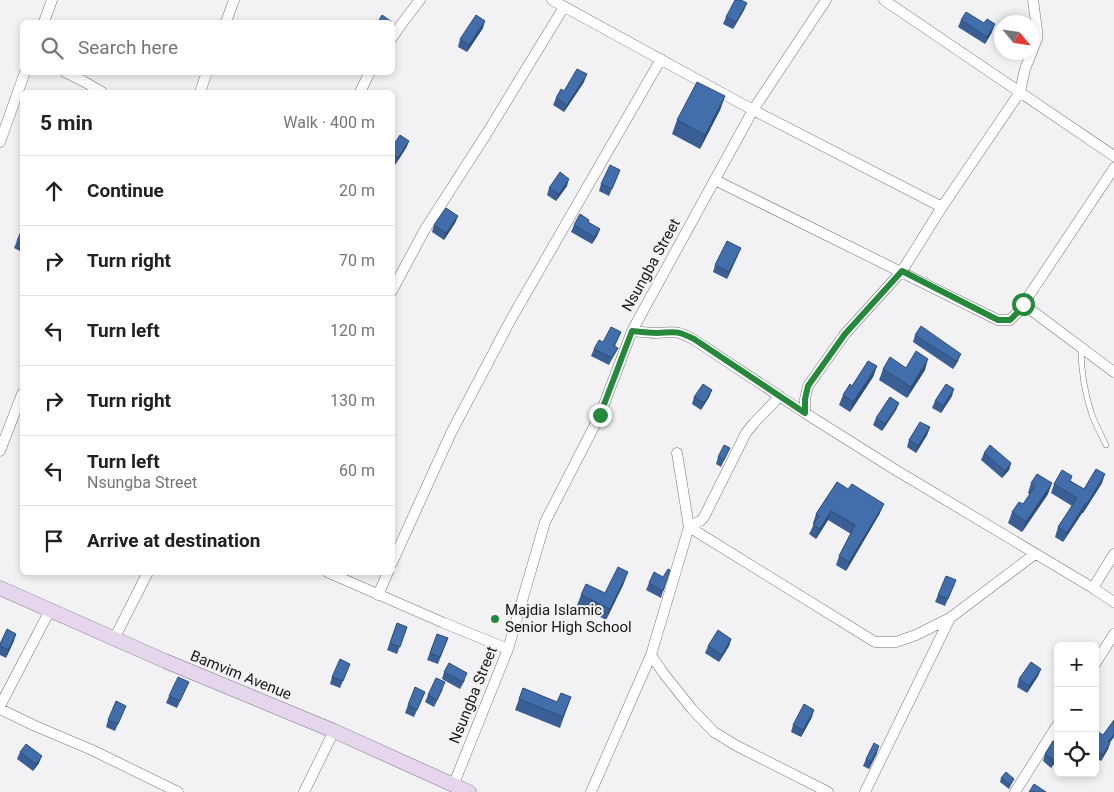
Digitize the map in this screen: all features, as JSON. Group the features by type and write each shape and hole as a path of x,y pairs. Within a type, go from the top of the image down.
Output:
{"street":[{"path":"45,20 52,0"},
{"path":"227,20 234,0"},
{"path":"395,34 420,0"},
{"path":"552,0 753,110 942,207"},
{"name":"Nsungba Street","path":"453,786 508,649 545,522 600,415 632,331 753,110 826,0"},
{"path":"884,0 1114,156"},
{"path":"805,413 805,399 808,386 845,334 902,271 942,207 1020,92 1037,39 1038,30 1033,0"},
{"path":"395,285 424,231 488,132 564,7"},
{"path":"395,556 451,433 510,321 661,59"},
{"path":"0,142 24,75"},
{"path":"71,75 99,90"},
{"path":"201,90 206,75"},
{"path":"361,90 368,75"},
{"path":"715,180 998,320 1010,320 1018,312 1114,168"},
{"path":"1023,304 1114,372"},
{"path":"632,331 656,333 673,331 683,333 694,339 805,413 894,469 1114,602"},
{"path":"690,527 704,517 746,433 780,396"},
{"path":"0,451 20,399"},
{"path":"592,792 652,655 690,527 677,453"},
{"path":"690,527 875,642 896,642 916,635 950,618 1035,554"},
{"path":"1093,588 1114,554"},
{"path":"114,639 146,575"},
{"path":"334,575 508,649"},
{"path":"378,595 387,575"},
{"name":"Bamvim Avenue","path":"0,588 165,661 334,731 469,792"},
{"path":"50,610 0,708 178,792"},
{"path":"865,792 950,618"},
{"path":"1099,658 1114,634"},
{"path":"652,655 664,674 692,709 714,732 737,746 828,792"},
{"path":"1015,792 1054,730"},
{"path":"304,792 334,731"}],"lane":[{"path":"1080,347 1081,367 1092,415 1106,444"}],"building":[{"path":"735,0 747,3 736,22 726,17"},
{"path":"966,12 984,23 987,19 994,23 994,26 987,37 961,20"},
{"path":"382,15 389,20 379,20"},
{"path":"476,15 485,21 469,45 460,39"},
{"path":"577,69 587,74 567,105 556,98 561,89 564,91"},
{"path":"697,82 725,96 705,135 677,120"},
{"path":"400,135 409,141 398,158 395,156 395,142"},
{"path":"610,165 620,170 612,189 601,184"},
{"path":"560,172 569,179 559,194 549,188"},
{"path":"446,208 458,216 446,233 434,225"},
{"path":"580,214 589,220 588,222 600,229 594,237 574,225"},
{"path":"727,241 741,248 729,272 715,265"},
{"path":"921,326 961,354 956,361 915,335"},
{"path":"611,327 621,332 614,346 618,348 612,358 594,349 599,340 603,342"},
{"path":"916,351 928,359 911,387 883,369 890,357 906,368"},
{"path":"868,361 877,366 853,402 843,395 850,384 852,386"},
{"path":"703,384 712,390 704,403 694,397"},
{"path":"946,384 954,389 943,406 935,401"},
{"path":"890,397 899,403 885,424 876,418"},
{"path":"920,422 930,427 918,446 909,440"},
{"path":"724,445 730,448 724,460 718,457"},
{"path":"990,445 1011,463 1005,471 984,453"},
{"path":"1096,469 1105,474 1067,533 1058,527 1077,498 1054,484 1062,470 1072,476 1070,481 1084,489"},
{"path":"1037,474 1052,483 1026,522 1012,512 1019,502 1023,504 1036,485 1031,483"},
{"path":"837,482 848,489 852,484 884,504 849,562 839,556 855,525 831,511 820,529 813,525 819,516 816,514"},
{"path":"618,567 628,572 610,609 581,595 586,584 605,593"},
{"path":"668,569 670,570 663,591 649,583 654,572 663,577"},
{"path":"946,576 956,580 948,599 938,595"},
{"path":"397,623 407,627 400,647 390,643"},
{"path":"7,629 16,634 8,650 0,646"},
{"path":"718,630 731,639 722,655 708,646"},
{"path":"437,634 448,638 440,657 430,653"},
{"path":"340,659 350,664 343,681 332,677"},
{"path":"1031,662 1041,669 1029,686 1019,679"},
{"path":"449,663 467,673 463,682 444,672"},
{"path":"178,677 189,682 180,701 169,696"},
{"path":"436,678 445,682 437,700 428,695"},
{"path":"415,687 425,692 417,710 408,705"},
{"path":"523,688 557,702 561,693 571,697 563,717 519,699"},
{"path":"116,701 126,706 118,724 108,720"},
{"path":"804,704 814,710 803,730 793,725"},
{"path":"1114,720 1114,734 1108,742 1110,743 1103,755 1099,752 1099,732 1103,735"},
{"path":"1053,741 1054,760 1045,754"},
{"path":"874,743 879,746 871,762 866,759"},
{"path":"26,744 42,756 36,764 20,752"},
{"path":"1006,772 1014,779 1010,785 1001,778"},
{"path":"1034,784 1046,792 1029,792"}],"place":[{"name":"Majdia Islamic Senior High School","path":"495,619"}],"route":[{"path":"600,415 632,331 656,333 673,331 683,333 805,413 805,399 808,386 845,334 902,271 998,320 1010,320 1023,304"}]}
